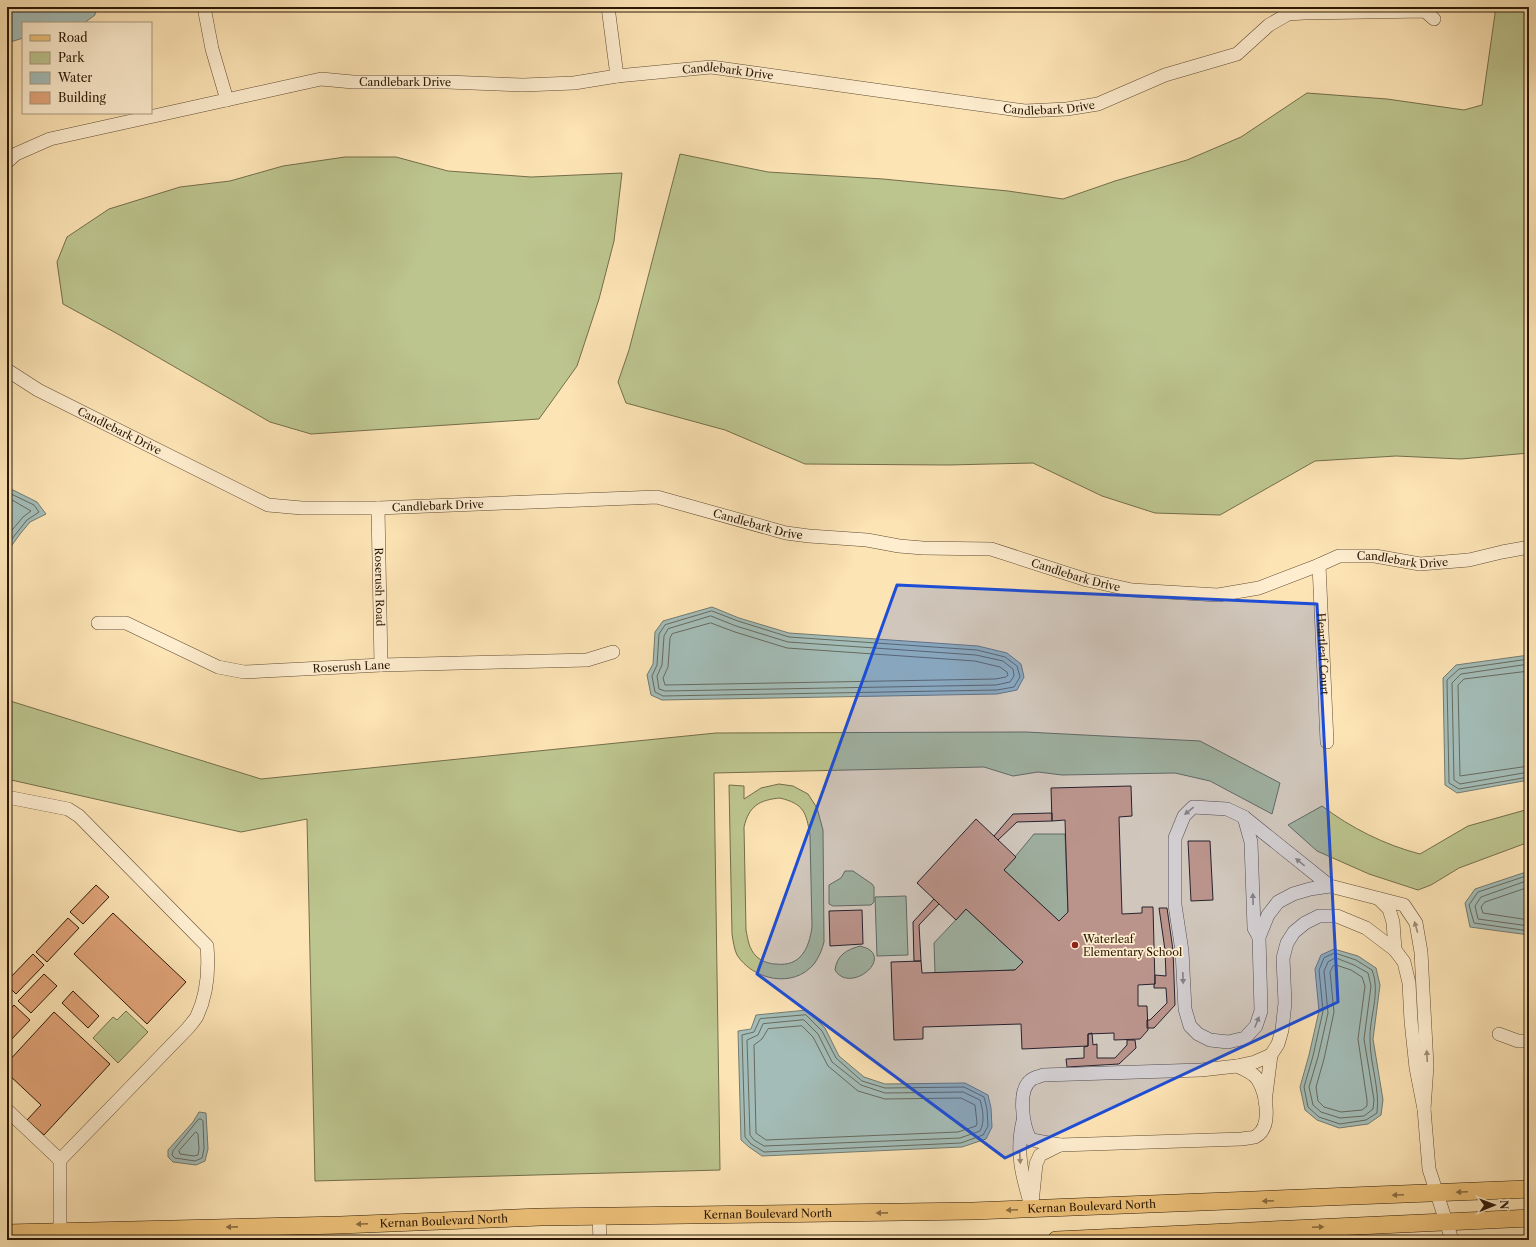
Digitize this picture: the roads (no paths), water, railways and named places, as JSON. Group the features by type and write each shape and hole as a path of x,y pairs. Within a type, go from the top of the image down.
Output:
{"main road":[{"name":"Kernan Boulevard North","path":"7,1233 59,1235 541,1217 957,1212 1529,1189"},
{"path":"1056,1240 1529,1218"}],"street":[{"path":"204,7 212,49 227,100"},
{"path":"608,7 617,76"},
{"name":"Candlebark Drive","path":"7,162 16,154 50,139 321,79 353,82 447,82 523,85 574,83 617,76 711,67 1025,110 1067,109 1098,104 1165,75 1237,54 1268,25 1288,14 1425,11 1434,18"},
{"name":"Candlebark Drive","path":"7,370 38,390 268,505 302,508 378,508 657,497 786,533 867,540 899,546 991,549 1087,580 1132,590 1218,595 1258,588 1339,556 1375,556 1420,564 1469,560 1529,547"},
{"name":"Roserush Road","path":"378,508 381,666"},
{"name":"Heartleaf Court","path":"1319,565 1327,742"},
{"name":"Roserush Lane","path":"98,623 126,623 218,667 244,672 381,666 587,660 613,652"},
{"path":"7,797 16,797 68,809 79,816 207,946 208,956 206,987 197,1016 188,1028 60,1160 59,1235"},
{"path":"1330,886 1244,817 1227,809 1193,807 1184,816 1175,838 1175,905 1182,951 1184,1009 1190,1026 1198,1034 1210,1040 1228,1042 1245,1038 1256,1026 1260,1011 1259,937 1268,916 1278,902 1293,894 1310,889 1330,886 1404,905 1416,923 1421,952 1427,1066 1424,1109"},
{"path":"1244,817 1251,842 1254,928 1259,937"},
{"path":"1377,898 1389,909 1393,922 1395,950"},
{"path":"1032,1209 1022,1176 1019,1137 1023,1119 1023,1098 1026,1086 1031,1079 1043,1075 1201,1070 1237,1066 1255,1062 1270,1055 1278,1044 1282,1030 1285,1003 1284,958 1287,943 1294,932 1305,923 1319,916 1337,916 1366,928 1395,950 1404,962 1409,983 1416,1068 1424,1109 1429,1169 1452,1240"},
{"path":"1499,1034 1518,1041 1529,1041"},
{"path":"1023,1119 1026,1132 1030,1139 1060,1145 1242,1139 1254,1137 1262,1130 1266,1121 1270,1055"},
{"path":"1237,1066 1246,1070 1258,1080 1266,1102"},
{"path":"7,1110 60,1160"},
{"path":"1032,1209 1036,1164 1040,1155 1060,1145"},
{"path":"599,1217 600,1240"},
{"path":"1445,1240 1446,1221"}],"water":[{"path":"7,7 96,7 95,15 85,22 22,22 22,38 7,43"},
{"path":"986,7 1067,7 1066,9 1009,10"},
{"path":"7,487 37,502 46,514 30,522 7,552"},
{"path":"712,607 739,618 789,633 978,646 1007,653 1021,664 1024,677 1017,690 997,694 662,700 651,695 647,675 653,664 655,632 663,621"},
{"path":"1529,655 1529,780 1457,793 1445,785 1443,678 1456,665"},
{"path":"1529,871 1529,935 1470,927 1465,903 1475,889"},
{"path":"1334,949 1358,956 1376,968 1380,985 1373,1039 1383,1100 1381,1115 1368,1124 1339,1128 1317,1120 1305,1110 1300,1087 1319,1011 1315,969 1321,955"},
{"path":"807,1010 825,1028 839,1056 864,1077 885,1084 965,1083 988,1095 991,1108 992,1127 986,1139 962,1147 762,1156 749,1147 741,1140 738,1031 751,1029 756,1015"},
{"path":"199,1112 206,1113 208,1149 205,1161 196,1165 173,1162 168,1157 168,1150 193,1122"}],"place":[{"name":"Waterleaf Elementary School","path":"1075,945"}]}
